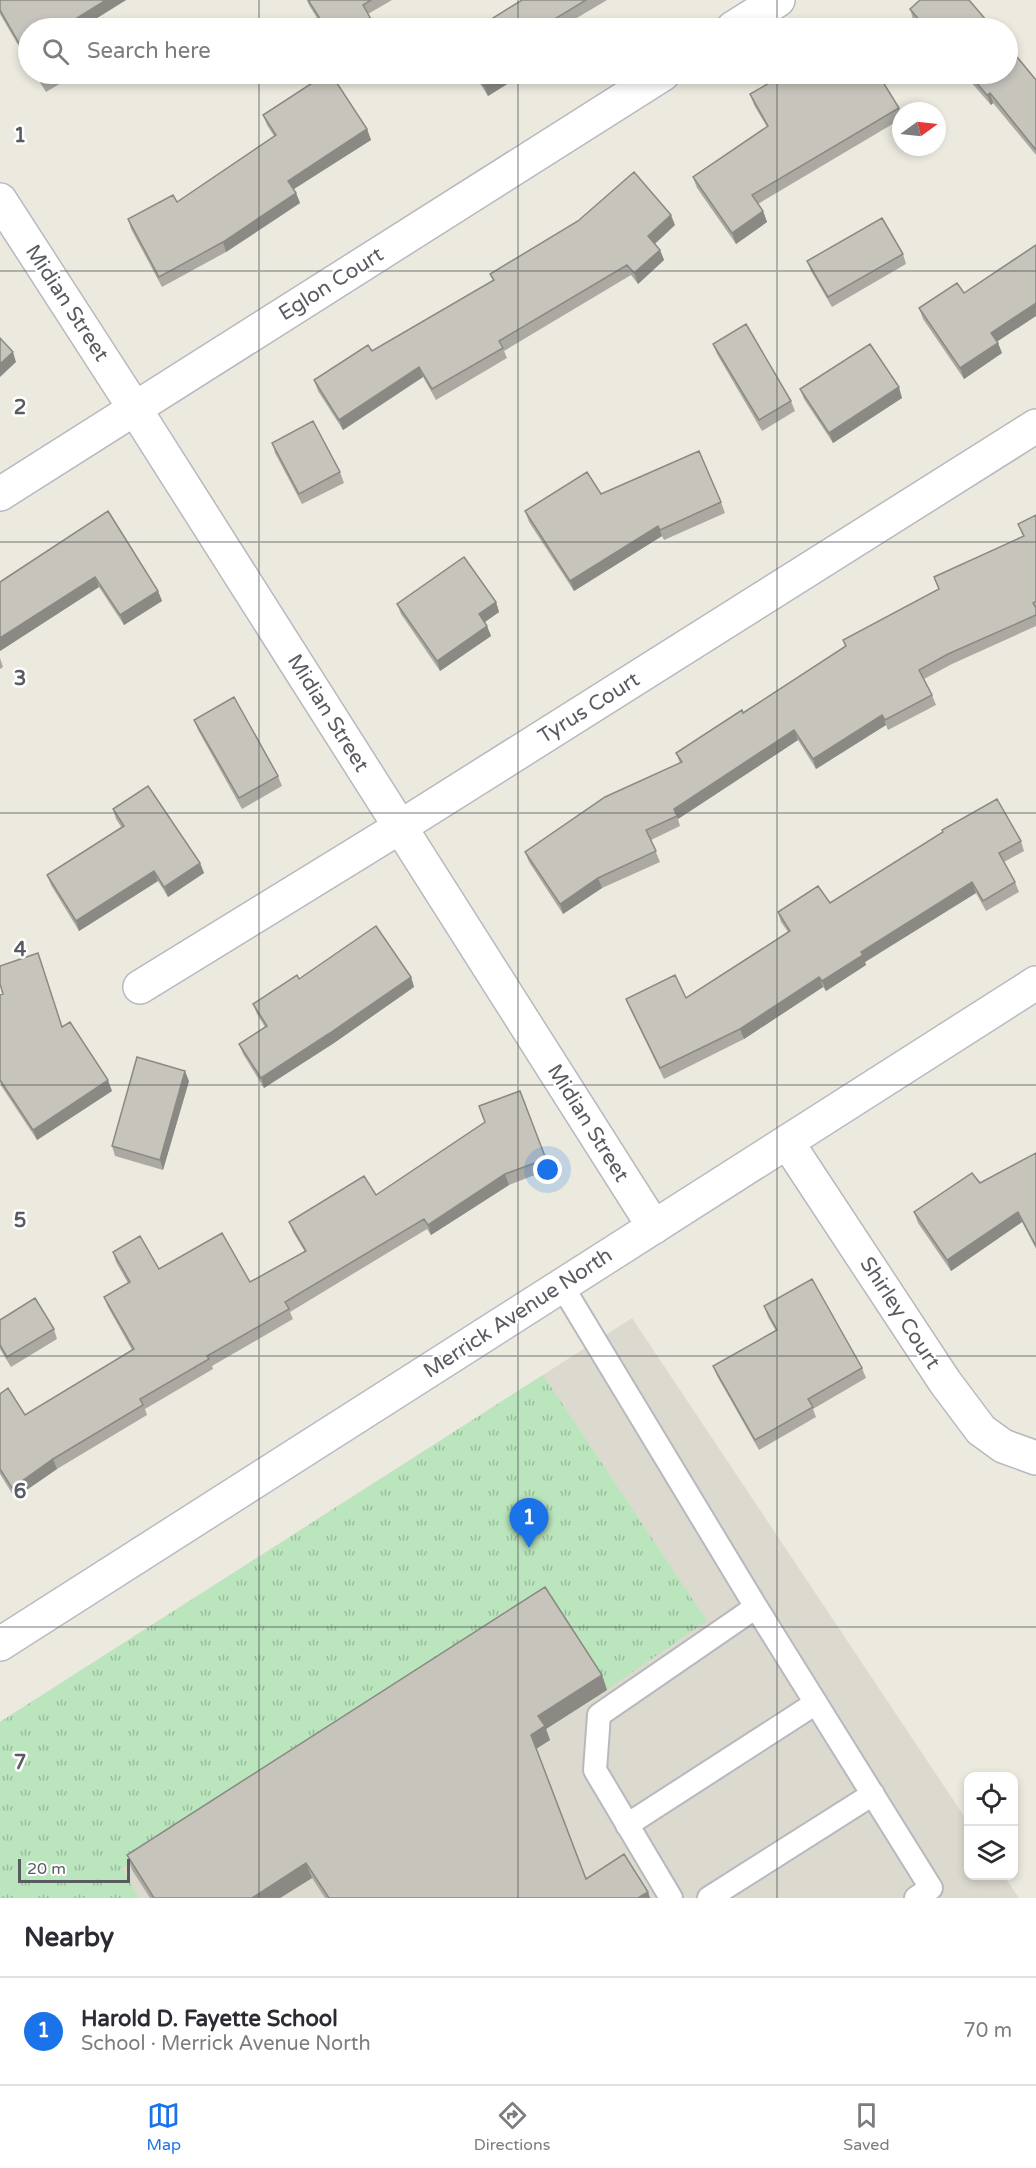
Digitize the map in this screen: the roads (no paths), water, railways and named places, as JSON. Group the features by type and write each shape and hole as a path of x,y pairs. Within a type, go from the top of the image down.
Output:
{"street":[{"path":"749,18 778,0"},
{"name":"Eglon Court","path":"0,494 647,84"},
{"name":"Midian Street","path":"0,200 654,1227"},
{"name":"Tyrus Court","path":"140,987 400,827 1036,426"},
{"name":"Merrick Avenue North","path":"0,1644 1036,983"},
{"name":"Shirley Court","path":"788,1142 945,1382 981,1430 1003,1446 1036,1458"}],"lane":[{"path":"562,1286 756,1606 931,1888 915,1898"},
{"path":"671,1898 595,1770 599,1715 756,1606"},
{"path":"627,1825 816,1703"},
{"path":"709,1898 873,1794"}],"place":[{"name":"Harold D. Fayette School","path":"529,1548"}]}
